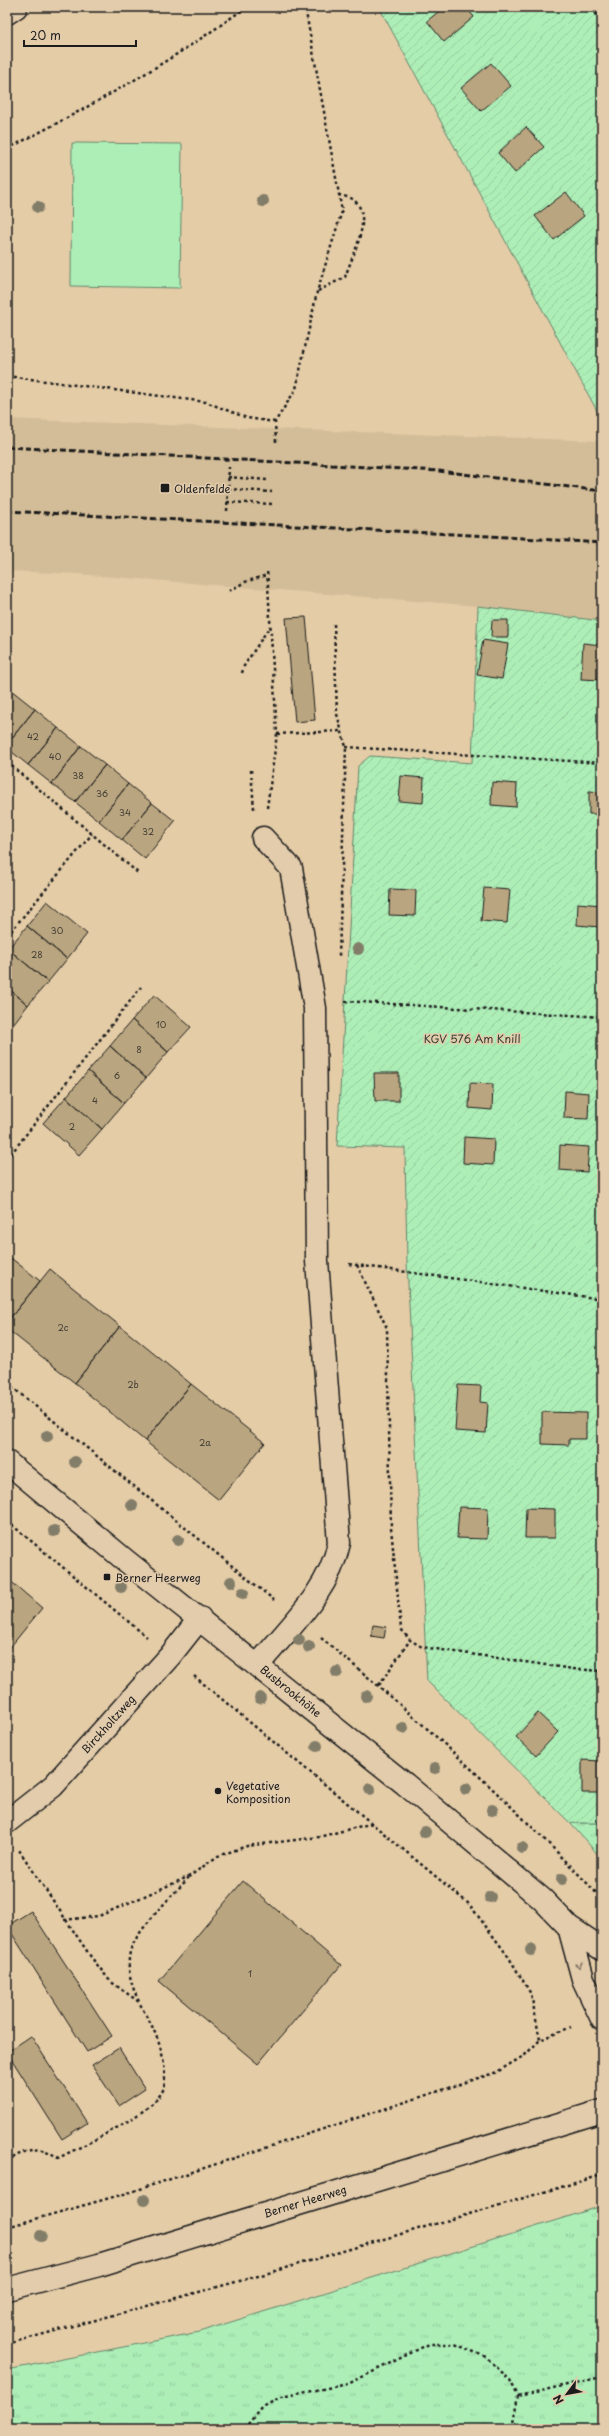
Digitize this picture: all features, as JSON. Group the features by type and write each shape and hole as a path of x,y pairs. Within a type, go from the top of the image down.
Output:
{"street":[{"path":"7,12 16,7"},
{"path":"258,1664 322,1588 335,1562 339,1543 317,1261 315,1008 290,868 263,838"},
{"name":"Busbrookhöhe","path":"7,1462 125,1560 258,1664 405,1784 524,1884 569,1927 602,1949"},
{"name":"Birckholtzweg","path":"7,1822 53,1786 170,1656 200,1618"},
{"path":"569,1927 583,1979 602,2019"},
{"name":"Berner Heerweg","path":"7,2289 100,2265 602,2111"}],"path":[{"path":"7,149 82,111 198,42 246,7"},
{"path":"276,442 275,422 296,388 317,292 342,211 304,7"},
{"path":"593,7 602,27"},
{"path":"317,292 346,277 364,223 361,209 353,200 339,195"},
{"path":"7,376 206,402 247,418 275,422"},
{"path":"227,511 229,467"},
{"path":"228,477 267,480"},
{"path":"228,489 272,492"},
{"path":"227,502 272,504"},
{"path":"263,838 277,734 267,569"},
{"path":"229,591 245,582 267,575"},
{"path":"334,624 337,714 346,747 339,961"},
{"path":"242,672 244,666 270,625"},
{"path":"277,734 341,731"},
{"path":"346,747 602,763"},
{"path":"7,762 138,873"},
{"path":"250,770 254,808 263,838"},
{"path":"7,936 92,834"},
{"path":"7,1159 141,987"},
{"path":"315,1008 338,1000 602,1017"},
{"path":"317,1261 357,1265 602,1299"},
{"path":"357,1265 387,1328 391,1528 401,1629 410,1640 422,1646 574,1669 602,1671"},
{"path":"7,1521 373,1822 469,1904 508,1956 531,1994 540,2040"},
{"path":"7,1529 11,1524"},
{"path":"378,1685 410,1640"},
{"path":"64,1920 99,1916 190,1876 218,1856 248,1846 319,1837 373,1822"},
{"path":"18,1849 64,1920 110,1980 139,2002"},
{"path":"7,2161 28,2150 46,2149 58,2158 96,2139 148,2108 164,2088 164,2068 155,2030 139,2002 129,1976 130,1951 141,1932 190,1876"},
{"path":"7,2227 131,2192 497,2072 526,2055 540,2040 574,2025"},
{"path":"7,2344 250,2278 602,2175"},
{"path":"245,2429 246,2425 263,2407 281,2397 348,2384 429,2344 454,2344 486,2357 510,2380 518,2396 513,2423 508,2429"},
{"path":"518,2396 602,2377"}],"shaded area":[{"path":"7,419 602,441 602,621 478,606 76,574 7,571"}],"green space":[{"path":"379,7 602,7 602,420"},
{"path":"72,143 182,144 180,288 71,286"},
{"name":"KGV 576 Am Knill","path":"478,606 602,621 602,1823 570,1823 427,1681 407,1262 405,1148 337,1146 358,766 370,756 472,763"},
{"path":"570,1823 602,1823 602,1859"},
{"path":"602,2206 602,2429 7,2429 7,2370 199,2332"}],"building":[{"path":"444,7 466,7 474,17 444,42 427,21"},
{"path":"491,63 511,86 481,111 461,88"},
{"path":"526,127 544,147 515,173 498,153"},
{"path":"566,192 584,216 554,240 535,216"},
{"path":"602,290 602,302 596,295"},
{"path":"306,617 315,720 295,722 286,618"},
{"path":"492,620 508,620 508,637 491,637"},
{"path":"483,640 508,644 502,679 477,675"},
{"path":"583,643 602,645 602,680 581,679"},
{"path":"11,690 35,709 7,744 7,696"},
{"path":"35,709 58,728 28,765 7,748 7,744"},
{"path":"58,728 81,746 52,784 28,765"},
{"path":"81,746 105,765 75,802 52,784"},
{"path":"105,765 128,784 99,821 75,802"},
{"path":"401,776 424,778 423,803 399,801"},
{"path":"492,782 517,784 516,807 491,805"},
{"path":"128,784 152,803 122,840 99,821"},
{"path":"589,791 602,792 602,814 589,814"},
{"path":"152,803 175,821 145,859 122,840"},
{"path":"484,888 510,890 507,923 481,921"},
{"path":"390,889 416,890 415,916 389,915"},
{"path":"47,901 87,934 67,959 27,926"},
{"path":"578,903 602,905 600,927 577,925"},
{"path":"27,926 67,959 48,982 8,949"},
{"path":"8,949 48,982 28,1005 7,987"},
{"path":"7,987 28,1005 10,1028 7,1025"},
{"path":"154,995 191,1027 168,1052 132,1020"},
{"path":"132,1020 168,1052 146,1078 110,1046"},
{"path":"110,1046 146,1078 124,1103 88,1071"},
{"path":"88,1071 124,1103 102,1129 66,1097"},
{"path":"374,1073 399,1073 399,1101 375,1101"},
{"path":"470,1083 493,1084 492,1110 469,1108"},
{"path":"565,1091 589,1093 588,1119 564,1118"},
{"path":"66,1097 102,1129 79,1155 43,1123"},
{"path":"464,1137 494,1139 493,1165 463,1163"},
{"path":"560,1145 589,1147 587,1172 559,1170"},
{"path":"7,1255 40,1281 7,1322"},
{"path":"50,1269 120,1326 75,1383 7,1329 7,1322"},
{"path":"120,1326 191,1384 145,1441 75,1383"},
{"path":"191,1384 265,1443 219,1500 145,1441"},
{"path":"458,1385 481,1386 480,1402 488,1403 486,1433 455,1431"},
{"path":"542,1412 586,1413 586,1439 569,1439 569,1445 542,1444"},
{"path":"459,1507 488,1508 487,1539 457,1538"},
{"path":"526,1508 555,1509 555,1538 525,1538"},
{"path":"7,1578 42,1608 7,1651"},
{"path":"373,1625 386,1627 384,1638 371,1636"},
{"path":"538,1713 558,1732 536,1756 516,1737"},
{"path":"582,1760 602,1761 602,1793 582,1793"},
{"path":"243,1881 341,1965 258,2064 159,1981"},
{"path":"31,1911 112,2036 87,2052 7,1926"},
{"path":"31,2036 87,2123 62,2139 7,2052"},
{"path":"119,2048 145,2089 119,2106 92,2065"}],"railway":[{"path":"7,447 439,471 602,491"},
{"path":"7,511 602,543"}],"place":[{"name":"Oldenfelde","path":"165,488"},
{"name":"Berner Heerweg","path":"107,1577"},
{"name":"Vegetative Komposition","path":"218,1791"}]}
